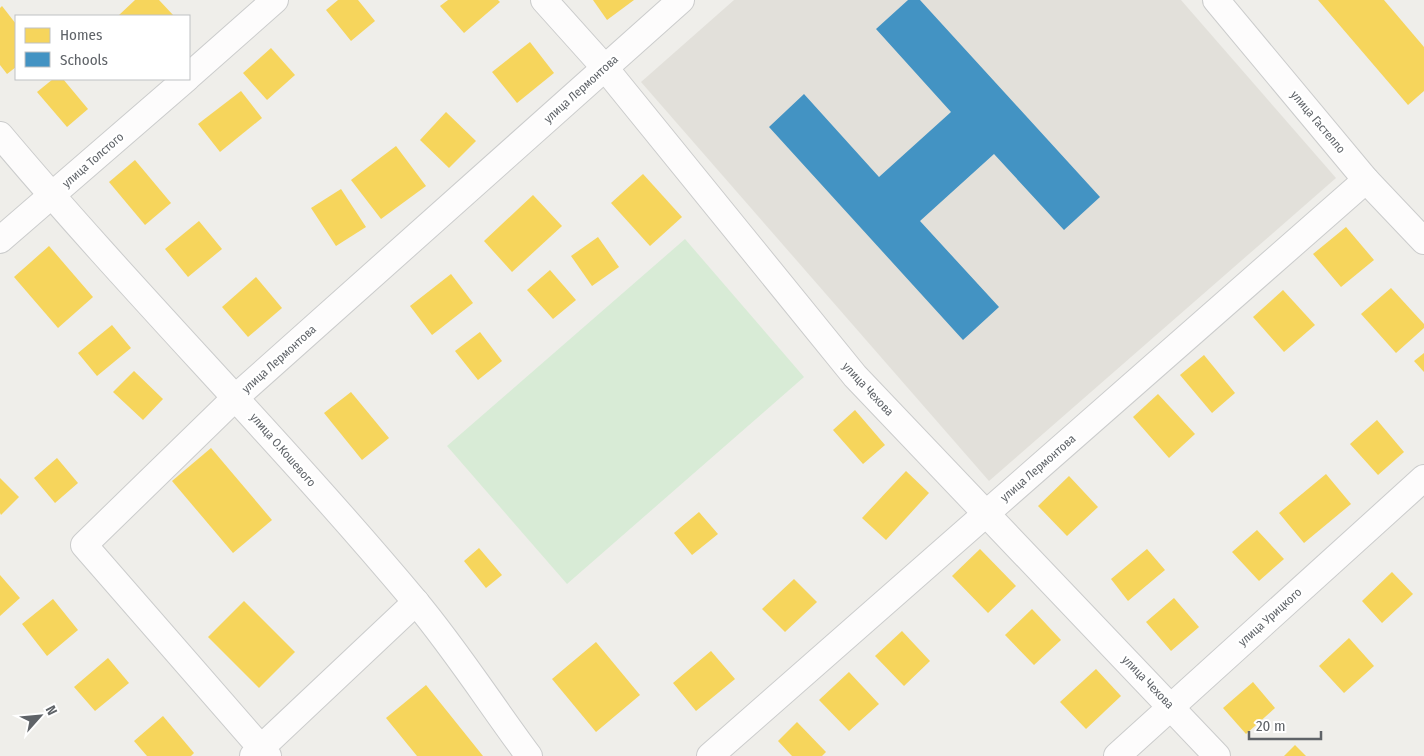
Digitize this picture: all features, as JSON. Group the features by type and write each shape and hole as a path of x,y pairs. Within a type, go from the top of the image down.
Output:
{"street":[{"path":"190,75 275,0"},
{"name":"улица Чехова","path":"544,0 605,68 855,376 1217,756"},
{"name":"улица Лермонтова","path":"416,602 261,753 84,545 236,397 681,0"},
{"name":"улица Гастелло","path":"1216,0 1366,180 1424,241"},
{"name":"улица Толстого","path":"0,240 185,80"},
{"name":"улица О.Кошевого","path":"0,135 52,196 236,397 416,602 529,756"},
{"name":"улица Лермонтова","path":"710,756 1366,180"},
{"name":"улица Урицкого","path":"1117,756 1424,478"}],"shaded area":[{"path":"734,0 1181,0 1336,178 989,481 641,82"}],"green space":[{"path":"685,239 804,377 567,584 447,446"}],"building: Homes":[{"path":"135,0 159,0 173,15 119,15"},
{"path":"338,0 358,0 375,21 351,41 326,10"},
{"path":"448,0 498,0 500,2 464,33 440,6"},
{"path":"593,0 634,0 607,20"},
{"path":"1318,0 1384,0 1424,47 1424,91 1408,105"},
{"path":"2,6 15,23 15,68 7,74 0,65 0,8"},
{"path":"530,42 554,73 517,103 492,72"},
{"path":"271,48 295,75 267,100 243,73"},
{"path":"52,80 64,80 88,109 67,127 37,92"},
{"path":"241,91 262,118 220,152 198,124"},
{"path":"446,112 476,141 449,168 420,140"},
{"path":"396,146 426,186 381,219 351,180"},
{"path":"135,160 171,203 145,225 109,182"},
{"path":"643,174 682,217 650,246 611,203"},
{"path":"341,189 366,227 336,246 311,208"},
{"path":"533,195 562,226 512,272 484,241"},
{"path":"199,221 222,249 188,277 165,249"},
{"path":"1346,227 1374,260 1341,287 1313,254"},
{"path":"598,237 619,267 592,286 571,256"},
{"path":"49,246 93,297 58,328 14,277"},
{"path":"550,270 576,300 553,319 527,290"},
{"path":"451,274 473,303 432,335 410,306"},
{"path":"256,277 282,308 248,337 222,307"},
{"path":"1391,288 1424,324 1424,328 1396,353 1361,314"},
{"path":"1283,290 1315,325 1284,352 1253,317"},
{"path":"112,325 131,348 97,376 78,353"},
{"path":"480,332 502,361 478,380 455,351"},
{"path":"1424,353 1424,372 1414,361"},
{"path":"1204,355 1235,393 1212,413 1180,375"},
{"path":"134,371 163,399 143,420 113,392"},
{"path":"351,392 389,438 362,460 324,413"},
{"path":"1158,394 1195,434 1169,458 1133,417"},
{"path":"855,410 885,445 863,464 833,430"},
{"path":"1377,420 1404,452 1378,475 1350,444"},
{"path":"211,448 272,520 233,553 172,481"},
{"path":"57,458 78,483 55,503 34,478"},
{"path":"906,471 929,493 886,540 862,518"},
{"path":"1326,474 1351,504 1304,543 1279,513"},
{"path":"1069,476 1098,507 1067,536 1038,506"},
{"path":"0,478 19,497 1,515 0,513"},
{"path":"699,512 718,534 692,555 674,533"},
{"path":"1257,530 1284,559 1259,581 1232,552"},
{"path":"479,548 502,575 486,588 464,561"},
{"path":"980,549 1016,586 988,613 952,576"},
{"path":"1147,549 1165,570 1128,601 1111,579"},
{"path":"1392,572 1413,594 1382,623 1362,601"},
{"path":"0,575 20,598 0,616"},
{"path":"794,579 817,602 785,632 762,609"},
{"path":"1174,598 1199,627 1171,651 1146,622"},
{"path":"53,599 78,630 47,656 22,624"},
{"path":"244,601 295,652 259,688 208,637"},
{"path":"1032,609 1061,640 1034,665 1005,635"},
{"path":"902,631 930,661 904,686 875,656"},
{"path":"1349,638 1374,666 1344,693 1319,666"},
{"path":"596,642 640,695 596,732 552,679"},
{"path":"711,651 735,679 696,711 673,683"},
{"path":"108,658 129,683 95,711 74,687"},
{"path":"1096,669 1121,696 1086,729 1060,702"},
{"path":"849,672 879,704 849,731 819,700"},
{"path":"1253,682 1275,708 1246,734 1223,708"},
{"path":"426,685 483,756 417,756 386,718"},
{"path":"163,716 194,753 191,756 147,756 134,741"},
{"path":"797,722 826,752 822,756 792,756 778,741"},
{"path":"1295,745 1306,756 1284,756"}],"building: Schools":[{"path":"908,0 920,0 1100,197 1064,230 994,154 920,221 999,307 963,340 769,127 804,94 879,177 951,112 876,29"}]}
